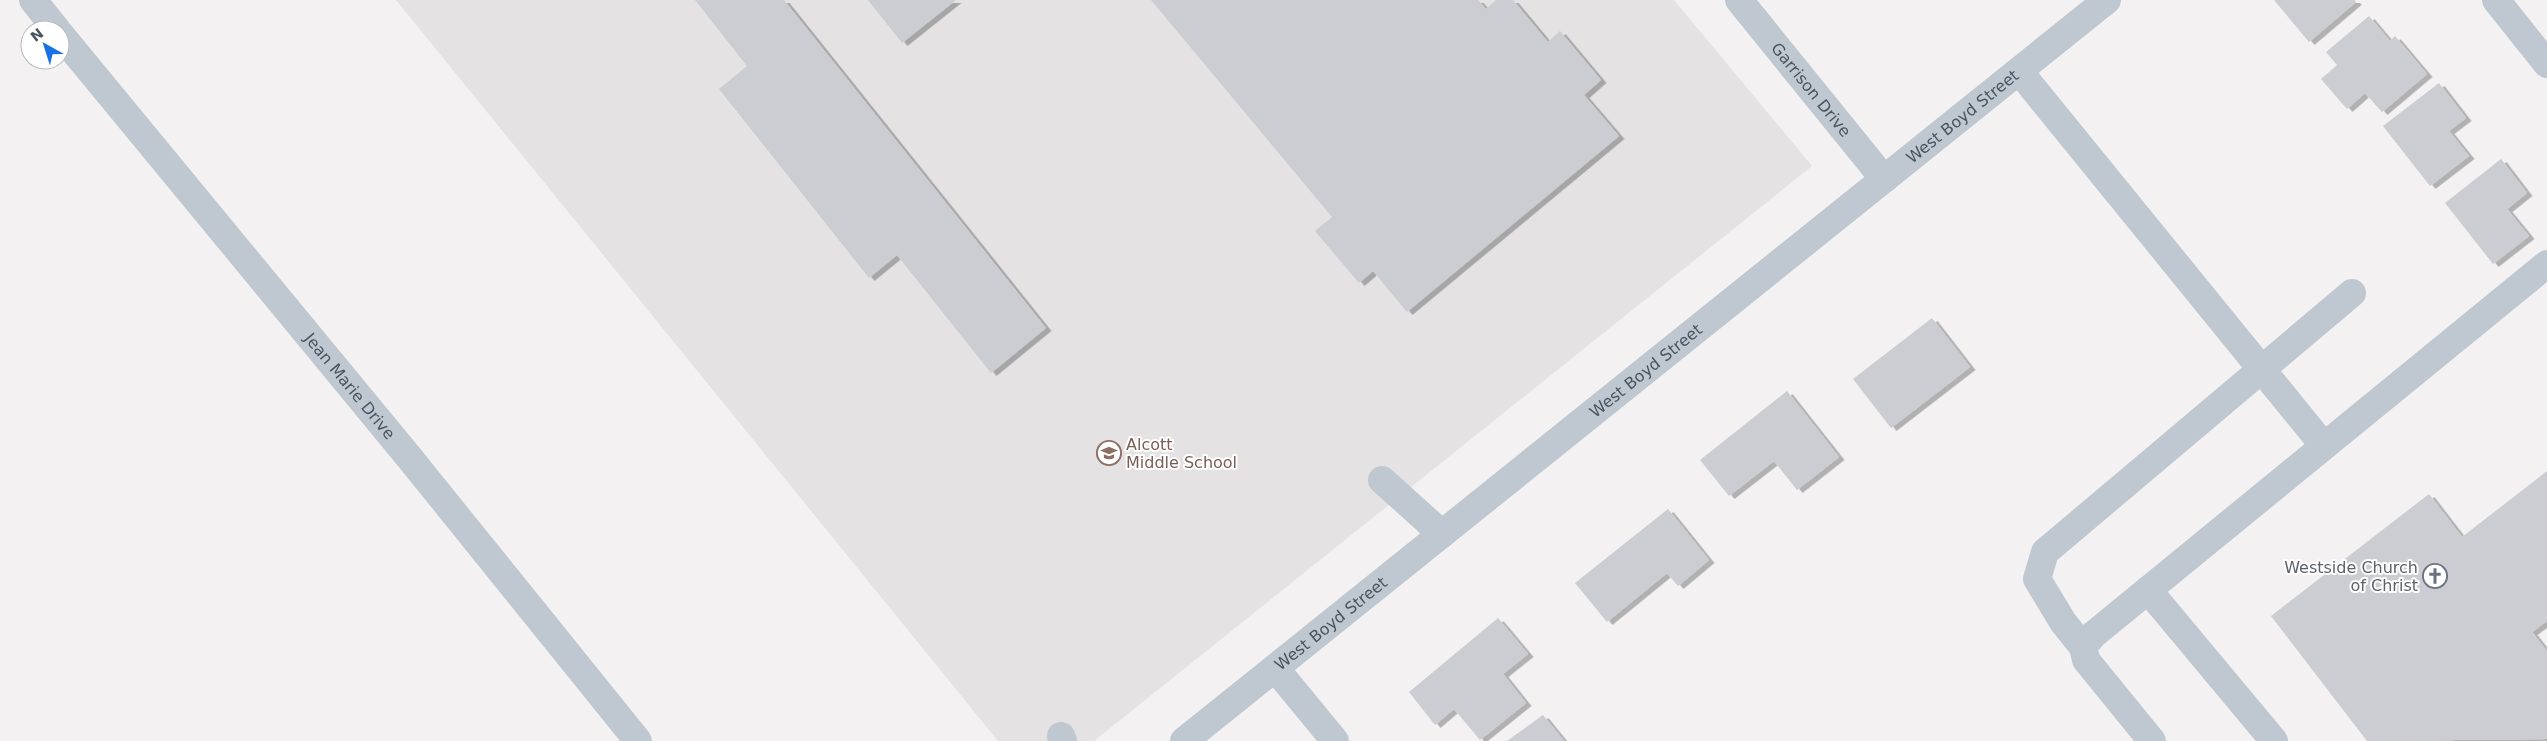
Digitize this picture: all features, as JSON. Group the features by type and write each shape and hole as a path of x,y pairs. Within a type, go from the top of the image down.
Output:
{"street":[{"path":"33,0 49,20"},
{"name":"Garrison Drive","path":"1739,0 1884,178"},
{"name":"West Boyd Street","path":"1184,741 2107,0"},
{"path":"2496,0 2547,64"},
{"name":"Jean Marie Drive","path":"70,46 408,456 638,741"},
{"path":"2019,71 2324,446"},
{"path":"2083,647 2093,635 2547,264"},
{"path":"2152,741 2086,660 2083,647 2063,622 2037,579 2045,552 2261,368 2352,294"},
{"path":"1382,480 1442,534"},
{"path":"2148,590 2274,741"},
{"path":"1275,668 1335,741"}],"shaded area":[{"name":"Alcott Middle School","path":"396,0 1674,0 1812,166 1094,741 998,741"}],"building":[{"path":"695,0 784,0 1046,328 991,373 897,255 869,278 719,89 747,66"},
{"path":"868,0 956,0 902,43"},
{"path":"1151,0 1478,0 1486,9 1496,0 1513,0 1548,42 1560,31 1601,80 1584,95 1619,136 1407,312 1373,271 1359,283 1315,231 1332,217"},
{"path":"2274,0 2355,0 2356,2 2309,42"},
{"path":"2369,16 2390,41 2395,36 2427,74 2382,112 2365,93 2347,109 2321,79 2337,65 2326,52"},
{"path":"2439,83 2466,118 2449,131 2469,156 2430,186 2383,126"},
{"path":"2501,159 2527,193 2507,209 2529,236 2493,264 2445,203"},
{"path":"1932,318 1970,367 1891,428 1853,379"},
{"path":"1787,391 1839,457 1797,490 1774,461 1729,496 1700,460"},
{"name":"Westside Church of Christ","path":"2547,471 2547,621 2532,632 2547,651 2547,739 2367,741 2271,616 2429,494 2462,537"},
{"path":"1668,509 1709,560 1678,586 1667,573 1607,622 1575,583"},
{"path":"1498,618 1528,654 1503,674 1526,703 1480,740 1454,709 1435,725 1409,692"},
{"path":"1543,715 1564,741 1507,741"}],"place":[{"name":"Alcott Middle School","path":"1109,453"},
{"name":"Westside Church of Christ","path":"2435,576"}]}
